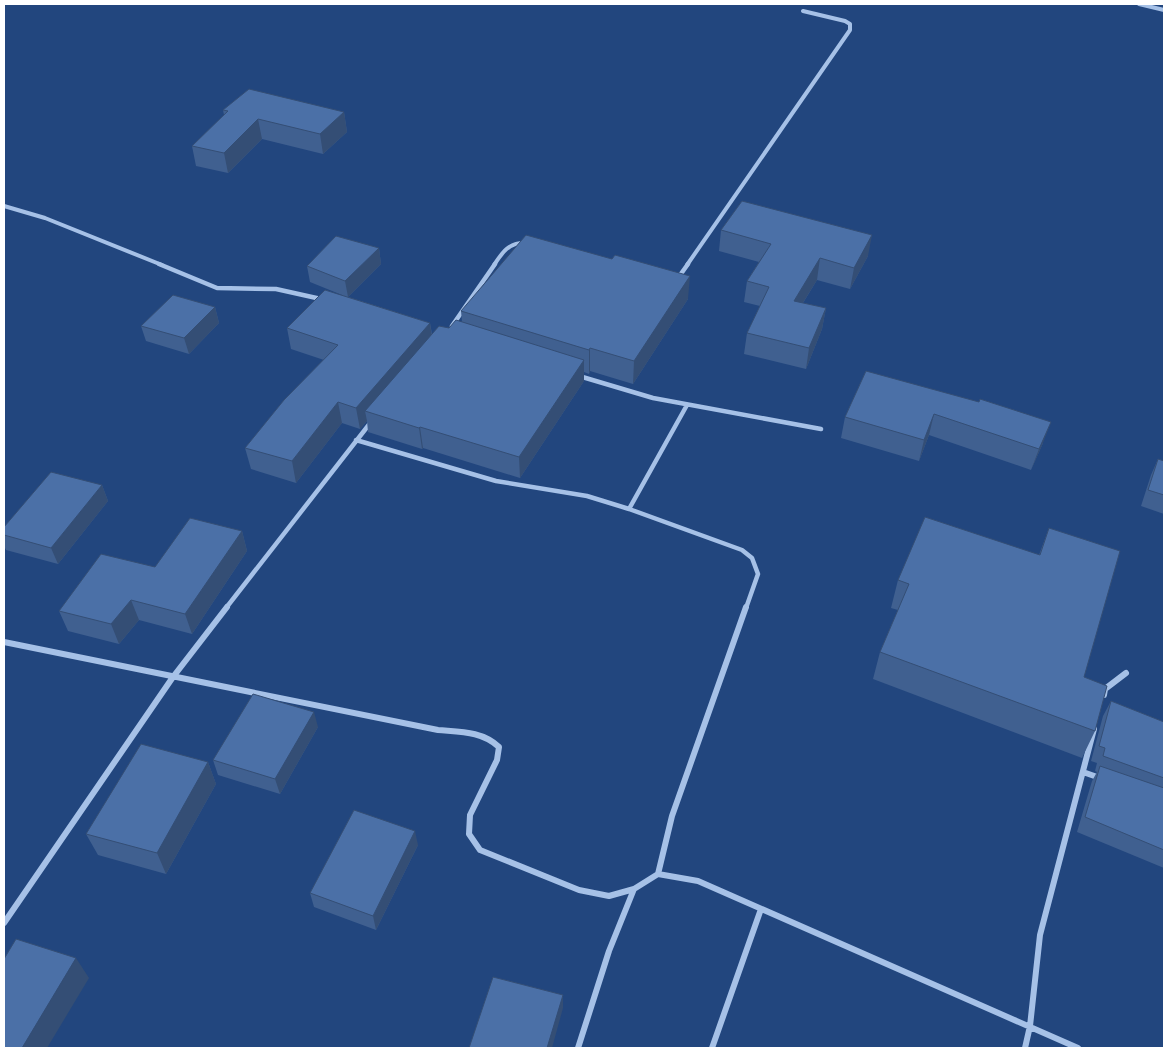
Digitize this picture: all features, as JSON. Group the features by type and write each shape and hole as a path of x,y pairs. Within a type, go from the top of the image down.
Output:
{"street":[{"path":"1139,4 1164,10"},
{"path":"671,279 680,277 850,30 850,24 845,21 803,11"},
{"path":"4,206 45,218 217,288 276,289 328,300"},
{"path":"447,334 505,249 516,243 533,246"},
{"path":"574,374 653,398 688,406 820,429"},
{"path":"629,509 688,406"},
{"path":"4,923 173,677 375,417"},
{"path":"356,440 496,481 579,495 629,509 742,550 752,558 758,574 672,816 658,874"},
{"path":"4,642 438,730 473,733 491,738 499,747 497,760 470,815 469,834 480,850 579,890 609,896 634,889 658,874 698,881 1078,1048"},
{"path":"1103,699 1105,690 1126,673"},
{"path":"1025,1048 1030,1026 1040,936 1095,726"},
{"path":"1083,772 1110,782"},
{"path":"578,1048 609,951 634,889"},
{"path":"712,1048 760,909"}],"building":[{"path":"249,89 344,112 320,134 258,119 224,153 192,146 228,111 223,110"},
{"path":"742,201 872,235 854,268 820,258 794,301 826,308 809,348 747,333 769,287 747,281 771,244 721,230"},
{"path":"526,235 612,259 615,255 690,276 634,361 590,348 589,350 461,311"},
{"path":"336,236 379,248 345,281 307,266"},
{"path":"325,290 430,323 356,408 338,402 292,461 245,448 284,400 338,345 287,328"},
{"path":"173,295 215,307 184,338 141,326"},
{"path":"456,320 584,360 519,457 365,411 439,326 449,328"},
{"path":"866,371 979,402 980,399 1051,422 1039,449 934,414 924,440 845,417"},
{"path":"1158,459 1164,461 1164,495 1148,490"},
{"path":"51,472 102,485 51,548 4,535 4,527"},
{"path":"925,517 1040,555 1049,528 1120,551 1084,677 1107,686 1095,731 880,652 909,584 898,580"},
{"path":"190,518 242,531 185,614 131,600 111,624 59,611 101,554 155,567"},
{"path":"253,694 314,712 275,779 213,760"},
{"path":"1111,701 1164,722 1164,778 1103,756 1105,748 1099,746"},
{"path":"141,744 208,762 157,853 86,834"},
{"path":"1100,766 1164,788 1164,850 1085,817"},
{"path":"354,810 415,831 373,916 310,893"},
{"path":"16,939 76,958 22,1048 4,1048 4,959"},
{"path":"493,977 563,995 547,1048 469,1048"}]}
